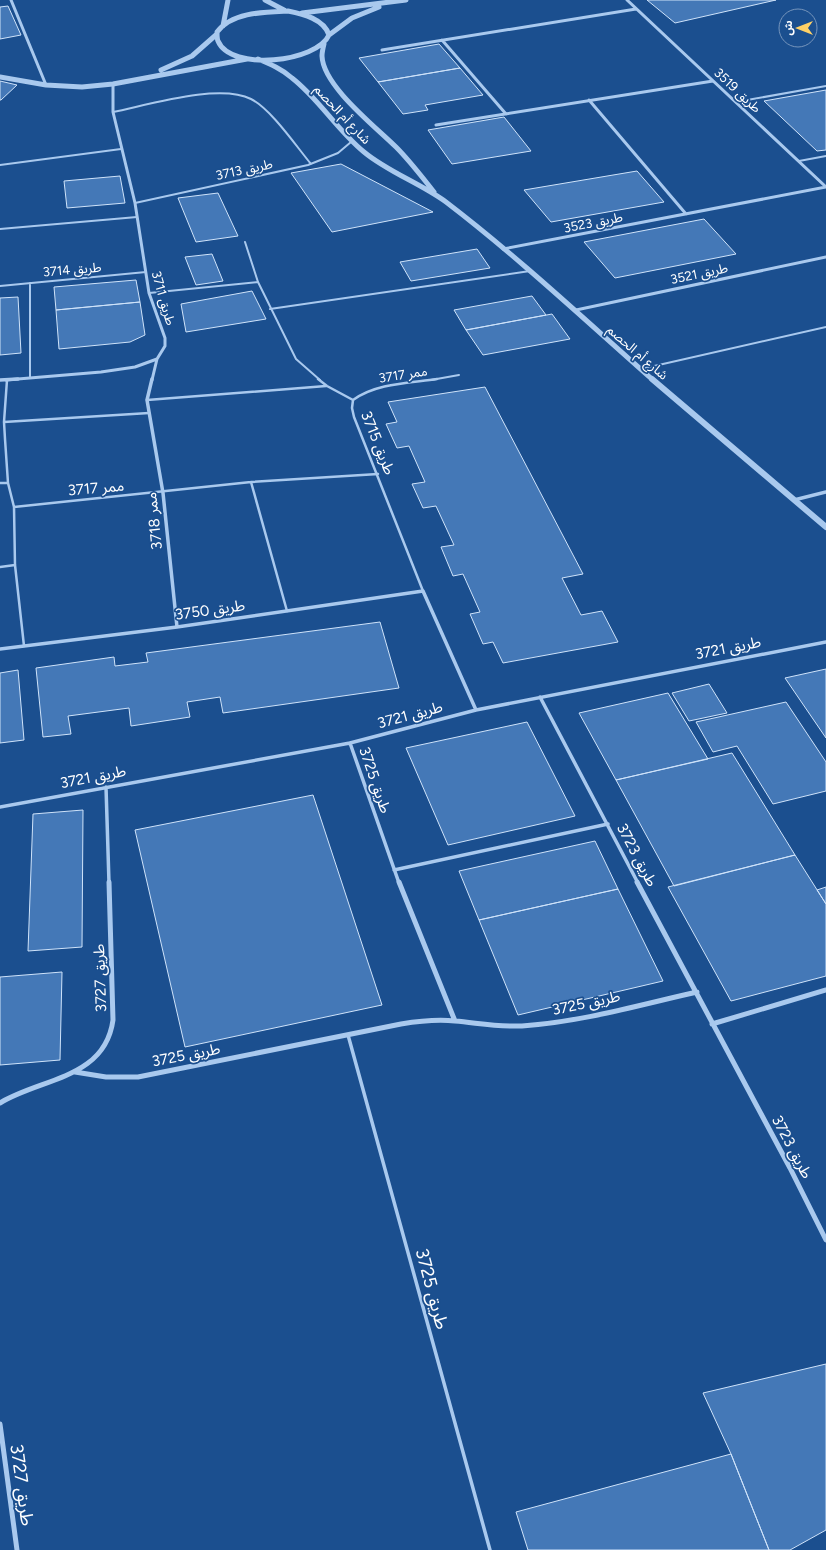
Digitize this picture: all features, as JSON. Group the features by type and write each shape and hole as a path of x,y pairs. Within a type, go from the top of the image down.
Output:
{"street":[{"path":"11,0 46,85"},
{"path":"223,26 228,0"},
{"path":"265,0 288,11 313,18 324,24 328,29 329,35"},
{"path":"298,13 406,0"},
{"name":"طريق 3519","path":"627,0 826,187"},
{"path":"217,34 217,39 225,49 236,55 258,59 284,59 297,57 308,54 324,44 329,35 338,26 352,17 394,2"},
{"path":"382,50 636,9"},
{"path":"140,78 176,65 186,59 207,45 223,26 234,19 250,13 288,11"},
{"path":"442,40 506,114"},
{"name":"شارع أم الحصم","path":"324,44 321,51 326,70 341,93 416,168 435,194"},
{"path":"0,77 46,85 82,86 113,84 251,58"},
{"name":"شارع أم الحصم","path":"258,59 281,68 295,79 311,95 351,142 366,154 435,194 530,271 576,310 641,369 826,527"},
{"path":"436,125 713,81"},
{"name":"طريق 3711","path":"113,84 113,112 135,203 150,293 165,338 165,346 157,359"},
{"path":"589,100 686,214"},
{"name":"طريق 3523","path":"503,249 826,187"},
{"name":"طريق 3521","path":"576,310 826,257"},
{"path":"0,380 101,372 135,367 157,359"},
{"name":"ممر 3718","path":"157,359 147,400 162,493 176,627"},
{"path":"794,500 826,492"},
{"path":"422,591 476,710"},
{"name":"طريق 3750","path":"0,649 176,627 422,591"},
{"name":"طريق 3721","path":"0,807 350,743 476,710 826,642"},
{"name":"طريق 3723","path":"540,697 697,992 712,1024 790,1168 826,1240"},
{"name":"طريق 3725","path":"350,743 394,870 456,1021"},
{"name":"طريق 3727","path":"0,1103 10,1097 75,1072 96,1058 109,1040 113,1020 106,787"},
{"path":"394,870 608,824"},
{"path":"712,1024 826,990"},
{"name":"طريق 3725","path":"75,1072 94,1076 117,1078 138,1077 415,1022 456,1021 489,1026 520,1026 556,1023 697,992"},
{"name":"طريق 3727","path":"0,1424 17,1550"}],"lane":[{"path":"736,102 826,86"},
{"path":"113,112 216,93 242,95 258,103 311,164"},
{"name":"طريق 3713","path":"135,203 311,164 338,153 351,142"},
{"path":"0,165 121,149"},
{"path":"799,161 826,156"},
{"path":"0,229 137,218"},
{"name":"طريق 3715","path":"245,242 258,282 296,359 327,386 354,400 352,408 354,417 378,474 422,591"},
{"path":"270,309 530,271"},
{"name":"طريق 3714","path":"0,286 146,272"},
{"path":"150,293 258,282"},
{"path":"30,283 30,378"},
{"path":"641,369 826,327"},
{"name":"ممر 3717","path":"354,400 361,394 373,389 459,375"},
{"path":"8,380 4,422 5,440 8,483 14,507 15,565 24,646"},
{"path":"147,400 327,386"},
{"path":"4,422 149,413"},
{"path":"0,440 5,440"},
{"name":"ممر 3717","path":"14,507 162,493 251,482 378,474"},
{"path":"251,482 287,611"},
{"path":"0,483 8,483"},
{"path":"0,567 15,565"},
{"name":"طريق 3725","path":"348,1035 490,1550"}],"building":[{"path":"647,0 776,0 675,23"},
{"path":"8,6 21,35 0,39 0,7"},
{"path":"439,44 460,68 378,82 359,58"},
{"path":"460,68 483,95 425,105 428,110 403,114 378,82"},
{"path":"0,81 17,85 1,100 0,100"},
{"path":"826,90 826,150 817,151 764,101"},
{"path":"504,117 531,151 452,164 428,130"},
{"path":"341,164 433,212 332,232 291,173"},
{"path":"637,171 664,202 551,222 524,190"},
{"path":"120,176 125,203 67,208 64,181"},
{"path":"218,193 238,236 196,242 178,198"},
{"path":"704,219 736,254 615,278 584,242"},
{"path":"477,249 490,268 411,281 400,262"},
{"path":"212,254 223,281 196,285 185,257"},
{"path":"136,280 140,302 56,310 54,287"},
{"path":"252,291 266,319 186,332 181,304"},
{"path":"532,296 546,315 466,330 454,310"},
{"path":"18,297 21,353 0,355 0,298"},
{"path":"140,302 145,335 130,342 59,349 56,310"},
{"path":"552,314 570,339 483,355 466,330"},
{"path":"485,387 583,574 562,578 581,615 602,611 618,642 503,663 493,642 483,644 470,614 480,612 463,574 453,576 441,547 454,545 436,506 423,508 412,484 425,482 409,446 397,448 386,424 397,422 388,402"},
{"path":"380,622 399,688 223,713 220,697 187,702 190,717 131,726 129,708 68,716 71,734 43,737 36,668 114,657 115,666 148,662 146,653"},
{"path":"826,669 826,738 785,678"},
{"path":"18,670 24,740 0,743 0,673"},
{"path":"709,684 727,713 689,721 672,693"},
{"path":"668,693 708,759 616,780 579,713"},
{"path":"786,702 826,762 826,791 773,804 737,746 713,752 696,722"},
{"path":"527,722 575,816 448,845 406,748"},
{"path":"732,753 795,855 674,886 616,780"},
{"path":"313,795 382,1005 185,1047 135,830"},
{"path":"83,810 82,947 28,951 33,814"},
{"path":"595,841 618,889 479,920 459,871"},
{"path":"795,855 826,904 826,976 731,1001 668,887"},
{"path":"826,887 826,904 817,890"},
{"path":"618,889 663,981 518,1015 479,920"},
{"path":"62,972 60,1060 0,1065 0,977"},
{"path":"826,1364 826,1530 790,1550 769,1550 731,1454 703,1393"},
{"path":"731,1454 769,1550 528,1550 516,1512"}]}
